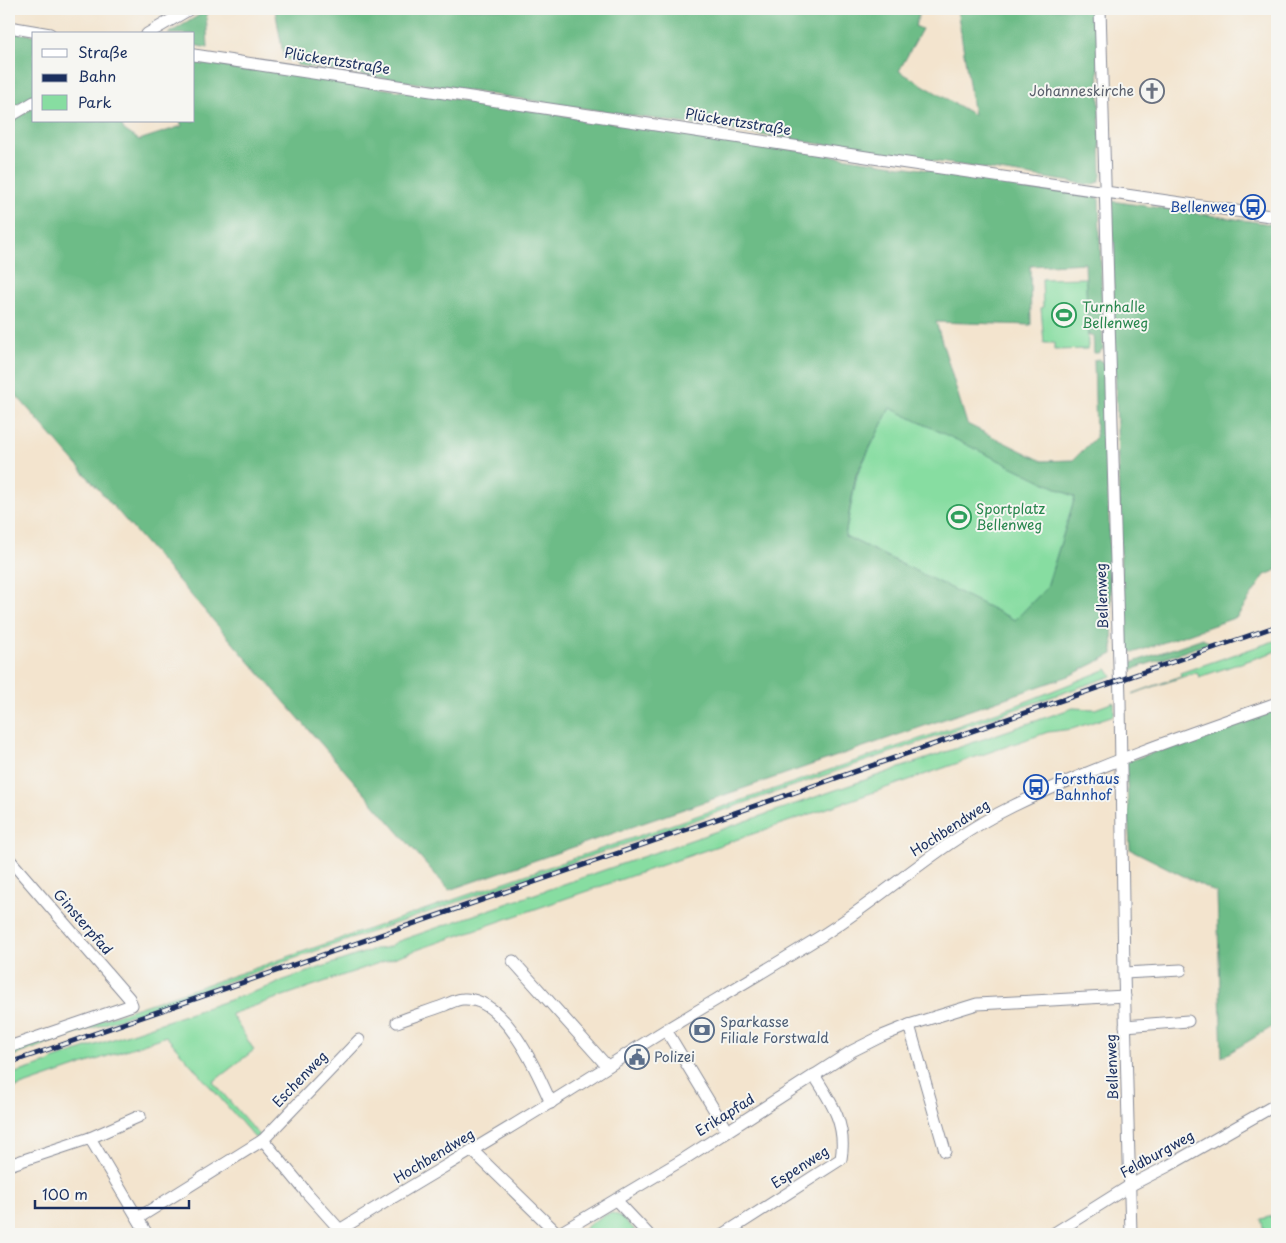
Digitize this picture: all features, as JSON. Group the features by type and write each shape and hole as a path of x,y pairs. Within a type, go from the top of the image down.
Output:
{"street":[{"path":"150,32 190,9"},
{"name":"Bellenweg","path":"1100,9 1120,700 1124,996 1131,1234"},
{"path":"9,27 38,32"},
{"name":"Plückertzstraße","path":"195,55 1277,217"},
{"path":"9,117 32,103"},
{"name":"Hochbendweg","path":"337,1232 551,1103 607,1066 823,934 866,906 966,832 1011,807 1120,759 1277,703"},
{"name":"Ginsterpfad","path":"9,859 129,998 132,1005 9,1047"},
{"path":"514,961 607,1066"},
{"path":"1124,973 1181,970"},
{"name":"Erikapfad","path":"558,1234 727,1131 852,1051 909,1026 977,1004 1124,996"},
{"path":"397,1022 462,999 478,1000 493,1009 511,1031 526,1053 551,1103"},
{"name":"Bellenweg","path":"1125,1026 1188,1021"},
{"path":"909,1026 944,1152"},
{"path":"666,1030 727,1131"},
{"name":"Eschenweg","path":"138,1218 263,1140 359,1040"},
{"name":"Espenweg","path":"724,1234 841,1159 843,1146 841,1128 829,1098 814,1075"},
{"name":"Feldburgweg","path":"1053,1234 1131,1185 1277,1104"},
{"path":"9,1165 90,1138 140,1116"},
{"path":"90,1138 147,1234"},
{"path":"263,1140 308,1193 337,1232"},
{"path":"472,1150 558,1234"},
{"path":"616,1200 648,1234"}],"green space":[{"path":"275,9 921,9 915,26 922,29 899,71 974,115 957,9 1097,9 1101,176 1099,182 1092,185 297,65 296,61 284,59"},
{"path":"206,11 208,48 195,45 195,32 171,32"},
{"path":"9,32 32,35 32,97 9,111"},
{"path":"195,60 1088,194 1099,199 1103,349 1098,353 1094,353 1093,335 1088,335 1085,263 1030,266 1031,325 936,322 967,424 1042,461 1073,460 1096,437 1094,360 1098,359 1104,363 1113,654 1069,676 449,890 9,387 9,122 32,108 32,122 120,122 124,130 139,140 182,126 180,122 195,122","holes":["890,408 1075,497 1047,587 1015,620 845,536 856,475"]},
{"path":"1111,201 1277,225 1277,570 1265,575 1237,617 1136,652 1123,651"},
{"name":"Turnhalle Bellenweg","path":"1086,278 1088,349 1054,350 1054,343 1044,343 1041,308 1043,307 1042,279"},
{"name":"Sportplatz Bellenweg","path":"890,407 1075,497 1047,587 1016,621 845,536 857,475"},
{"path":"1203,638 1210,643 1124,672 1125,665"},
{"path":"1277,640 1277,651 1199,677 1197,672 1132,694 1181,676 1180,673"},
{"path":"1107,669 1112,676 9,1057 9,1051 250,970 1015,706"},
{"path":"1114,702 1114,715 1072,729 1048,732 231,1014 254,1050 213,1082 259,1135 255,1138 166,1036 9,1090 9,1075 48,1063 54,1059 375,949 386,948 396,942 1073,708 1095,709"},
{"path":"1277,710 1277,1024 1222,1057 1217,893 1130,849 1126,762"},
{"path":"612,1213 620,1216 635,1230 628,1234 580,1234 594,1221"},
{"path":"1277,1215 1277,1231 1265,1234 1261,1219"}],"railway":[{"path":"9,1063 1277,626"}],"place":[{"name":"Johanneskirche","path":"1152,91"},
{"name":"Bellenweg","path":"1253,207"},
{"name":"Turnhalle Bellenweg","path":"1064,315"},
{"name":"Sportplatz Bellenweg","path":"959,517"},
{"name":"Forsthaus Bahnhof","path":"1036,787"},
{"name":"Sparkasse Filiale Forstwald","path":"702,1030"},
{"name":"Polizei","path":"637,1057"}]}
